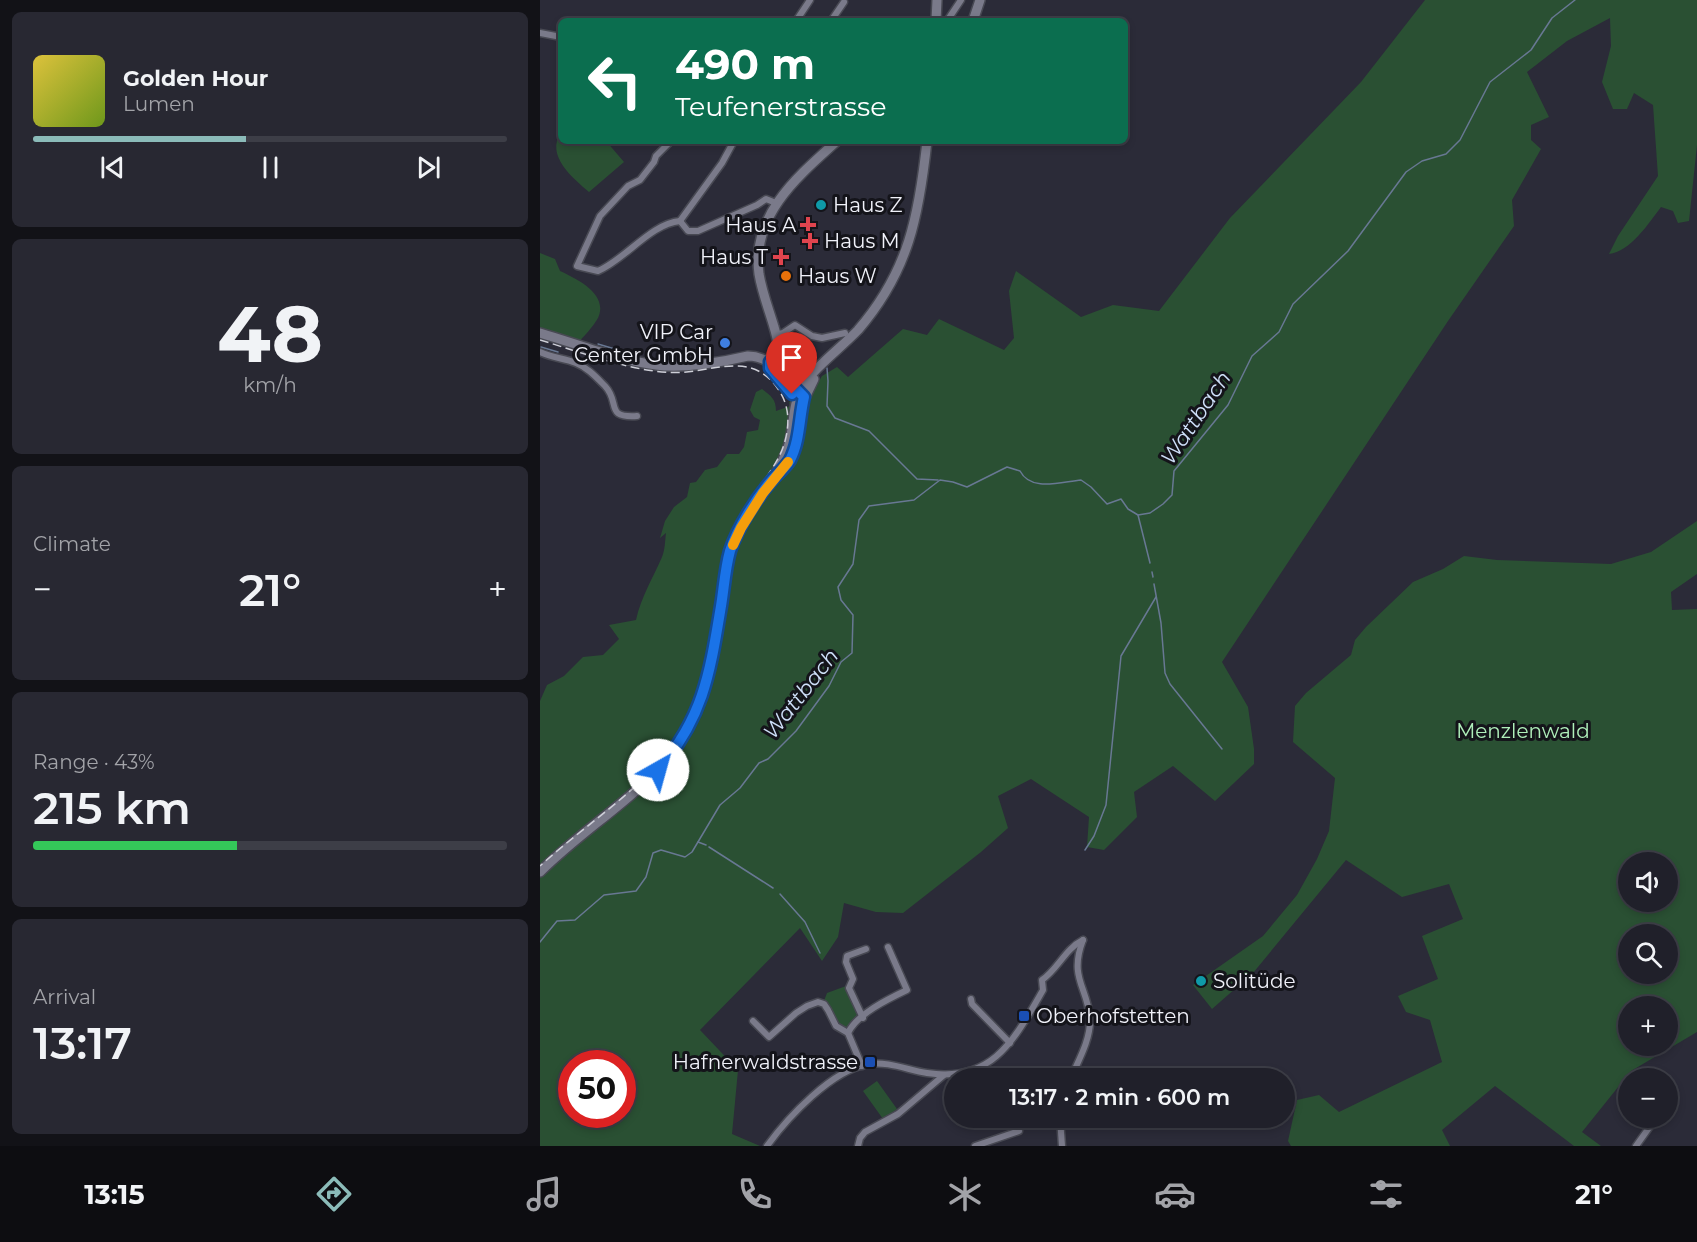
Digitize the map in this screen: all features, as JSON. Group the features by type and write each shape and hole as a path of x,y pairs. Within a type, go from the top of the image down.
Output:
{"main road":[{"path":"936,18 937,0"},
{"path":"974,18 980,0"},
{"path":"772,366 780,357 760,279 758,257 764,227 776,203 831,144"},
{"path":"540,872 642,786 672,754 686,733 703,697 708,678 730,552 741,528 792,453 801,396 819,369 867,320 883,297 901,263 916,220 927,144"},
{"path":"540,333 619,357 657,365 681,366 752,355 772,366 801,396"}],"street":[{"path":"798,18 810,0"},
{"path":"949,18 961,0"},
{"path":"833,18 844,2"},
{"path":"540,33 558,36"},
{"path":"668,144 656,156 640,180 628,186 600,216 577,266 592,271 605,268 663,225 680,221"},
{"path":"680,221 722,163 732,144"},
{"path":"680,221 688,231 698,231 766,199 776,203"},
{"path":"776,335 795,325 812,336 822,338 844,333"},
{"path":"540,352 552,358 576,363 589,370 609,390 615,411 619,415 622,417 638,416"},
{"path":"978,1068 996,1058 1010,1043 1043,990 1042,980 1050,975 1076,943 1083,940 1077,959 1077,972 1090,1020 1089,1030 1075,1068"},
{"path":"848,1033 851,1027 883,1001 907,990 888,947"},
{"path":"863,1018 849,988 854,979 846,962 847,956 866,949"},
{"path":"971,999 972,1004 1010,1043"},
{"path":"753,1021 769,1037 807,1006 818,1002 824,1004 836,1026 848,1033 862,1066"},
{"path":"766,1146 788,1120 824,1088 848,1072 862,1066 888,1064 944,1075"},
{"path":"858,1146 860,1137 865,1132 898,1114 944,1075"},
{"path":"1061,1128 1062,1146"},
{"path":"1636,1146 1649,1128"},
{"path":"975,1146 1018,1131"}],"green space":[{"path":"1425,0 1697,0 1697,145 1689,221 1678,223 1673,211 1661,207 1632,242 1617,252 1609,254 1618,236 1658,176 1653,105 1634,93 1627,109 1613,109 1602,82 1611,46 1610,18 1567,41 1527,72 1549,117 1531,125 1531,140 1541,149 1512,200 1514,226 1448,321 1222,662 1248,707 1254,764 1215,801 1173,766 1134,792 1137,817 1104,850 1087,847 1089,817 1031,779 998,796 1008,828 903,913 876,912 844,903 838,937 822,961 800,928 700,1030 738,1070 732,1134 760,1146 540,1146 540,701 547,685 564,676 583,657 603,655 619,639 609,625 636,620 644,595 663,554 666,533 660,538 665,521 674,507 687,497 690,483 696,482 705,470 717,467 727,454 739,454 744,447 747,432 758,430 760,420 754,417 750,410 756,392 762,389 770,396 775,403 776,411 790,406 791,401 783,386 793,401 808,400 822,376 837,367 848,377 903,329 927,335 939,319 1004,350 1014,338 1009,291 1016,271 1081,317 1113,305 1159,311 1230,218 1361,82"},
{"path":"558,139 558,144 609,144 624,162 589,192 563,166 556,150"},
{"path":"540,253 555,259 560,271 590,288 599,302 598,318 577,344 540,333"},
{"name":"Menzlenwald","path":"1697,521 1697,574 1671,592 1672,610 1697,609 1697,1032 1678,1043 1678,996 1618,996 1618,1056 1656,1056 1636,1068 1618,1068 1618,1087 1582,1132 1601,1146 1574,1146 1495,1086 1442,1130 1450,1146 1291,1146 1288,1141 1291,1128 1295,1128 1297,1100 1319,1095 1339,1112 1442,1062 1430,1020 1406,1012 1398,996 1438,979 1422,936 1463,919 1449,884 1402,897 1346,860 1253,973 1212,1009 1193,985 1263,936 1297,895 1329,831 1335,778 1293,742 1295,706 1306,693 1351,655 1355,640 1366,627 1413,582 1443,569 1464,556 1497,560 1611,564 1651,552"},
{"path":"846,986 859,1016 847,1027 840,1027 824,1001 827,993"},
{"path":"877,1081 897,1109 883,1119 863,1091"}],"waterway":[{"name":"Wattbach","path":"540,942 557,921 575,920 604,895 636,891 646,877 653,853 661,850 685,857 692,852 720,805 740,788 759,763 768,759 796,731 829,686 841,662 852,653 853,615 841,600 838,587 853,564 859,520 869,506 914,500 940,480 967,487 1007,467 1020,471 1031,482 1039,484 1081,480 1107,504 1121,499 1128,509 1138,515 1150,513 1163,504 1172,495 1174,471 1228,405 1252,356 1279,332 1293,304 1348,251 1406,172 1422,161 1446,154 1460,140 1490,82 1531,50 1552,18 1575,0"},
{"path":"598,344 635,355"},
{"path":"541,347 558,352"},
{"path":"827,368 827,406 835,418 869,431 917,479 938,480"},
{"path":"1138,515 1150,563"},
{"path":"1152,572 1153,577"},
{"path":"1154,584 1161,623 1165,673 1170,684 1222,749"},
{"path":"1085,850 1094,836 1106,805 1121,656 1156,597"},
{"path":"698,842 706,845"},
{"path":"709,847 773,888"},
{"path":"780,894 805,922 820,953"}],"railway":[{"path":"540,340 611,362 654,371 685,372 730,366 751,368 760,372 778,389 786,407 788,421 785,441 779,457 743,514 726,549 706,664 687,719 673,744 655,767 613,806 540,866"}],"slow traffic":[{"path":"733,545 763,493 788,462"}],"place":[{"name":"Haus Z","path":"821,205"},
{"name":"Haus A","path":"808,225"},
{"name":"Haus M","path":"810,241"},
{"name":"Haus T","path":"781,257"},
{"name":"Haus W","path":"786,276"},
{"name":"VIP Car Center GmbH","path":"725,343"},
{"name":"Solitüde","path":"1201,981"},
{"name":"Oberhofstetten","path":"1024,1016"},
{"name":"Hafnerwaldstrasse","path":"870,1062"}],"route":[{"path":"658,770 686,733 703,697 711,665 727,565 735,540 763,493 790,459 795,447 804,397 770,362 770,368 792,394"}]}
